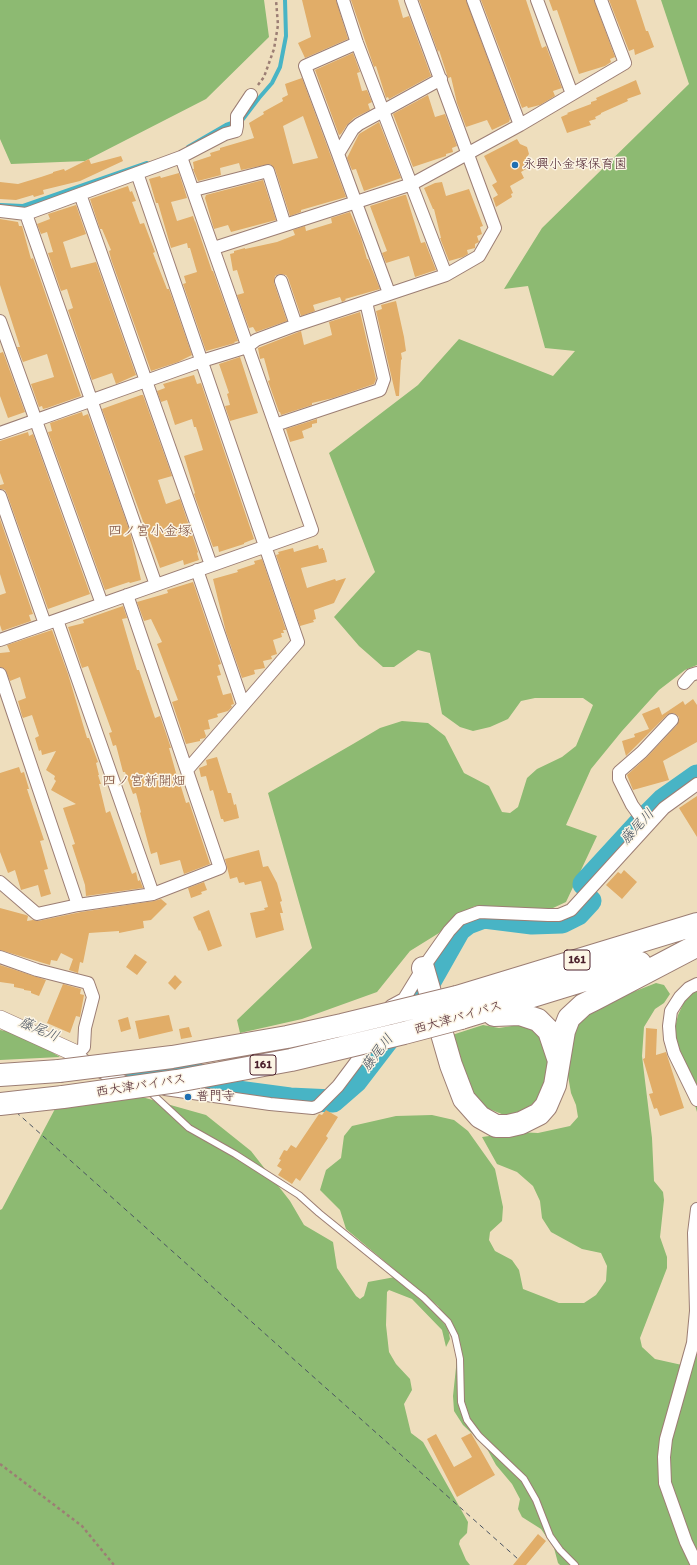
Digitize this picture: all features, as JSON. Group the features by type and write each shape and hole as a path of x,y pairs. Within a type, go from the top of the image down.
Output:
{"highway":[{"name":"西大津バイパス","path":"0,1075 172,1057 287,1037 349,1024 457,997 692,924"},
{"path":"424,970 451,1065 464,1099 480,1117 496,1126 508,1126 521,1123 540,1114 546,1106 555,1086 558,1058 564,1030 569,1018 583,1005 696,946"},
{"name":"西大津バイパス","path":"0,1104 177,1081 284,1061 404,1033 460,1018 696,946"},
{"path":"460,1018 520,1014 538,1020 549,1030 558,1058"}],"street":[{"path":"343,0 357,43 446,275"},
{"path":"0,433 202,361 248,347 256,340 296,325 446,275 478,256 495,228 411,0"},
{"path":"473,0 520,125"},
{"path":"537,0 572,94"},
{"path":"214,248 412,184 520,125 625,63 601,0"},
{"path":"357,43 305,66 389,293"},
{"path":"338,154 353,129 359,124 441,80"},
{"path":"0,211 26,214 181,157 225,134 236,131 237,121 250,95"},
{"path":"0,640 312,530 194,190 181,157"},
{"path":"194,190 268,171 286,225"},
{"path":"137,173 298,642 187,770"},
{"path":"80,194 211,565"},
{"path":"26,214 156,585"},
{"path":"281,281 296,325"},
{"path":"275,425 380,390 384,379 366,302"},
{"path":"0,321 102,604"},
{"path":"0,496 45,624"},
{"path":"197,570 243,704"},
{"path":"0,882 37,914 78,905 153,894 220,868 127,595"},
{"path":"57,620 153,894"},
{"path":"684,683 691,675 697,673"},
{"path":"0,674 78,905"},
{"path":"644,822 632,805 619,779 619,772 642,752 672,720"},
{"path":"0,1018 77,1054 93,1067 111,1077 146,1089 169,1089 288,1106 313,1108 318,1106 338,1086 404,999 449,931 460,920 479,912 559,915 571,910 644,822 697,784"},
{"path":"0,957 37,970 88,983 93,998 85,1028 84,1047 77,1054"},
{"path":"697,984 688,988 680,997 671,1012 669,1026 670,1039 674,1053 697,1100"},
{"path":"93,1067 120,1060 260,1040 387,1008 404,999"},
{"path":"697,1209 694,1233 696,1311 693,1343 666,1439 664,1458 665,1483 686,1542 697,1565"}],"lane":[{"path":"146,1089 189,1128 235,1154 299,1195 424,1298 448,1322 455,1336 460,1360 461,1402 467,1420 479,1436 524,1479 536,1500 550,1536 560,1550 575,1565"}],"path":[{"path":"250,95 264,78 274,49 278,26 276,0"},
{"path":"0,1464 82,1526 114,1565"}],"green space":[{"path":"0,0 264,0 269,37 206,99 85,161 11,164 0,139"},
{"path":"661,0 697,0 697,665 685,670 659,690 622,731 591,769 566,825 597,836 566,902 553,908 530,910 475,906 456,916 439,933 410,951 377,992 302,1019 240,1033 237,1020 312,948 268,793 380,728 402,721 428,723 445,736 464,773 489,786 502,812 510,813 518,807 527,778 537,769 562,757 576,746 593,705 583,698 535,698 521,701 508,719 490,727 473,731 460,727 442,714 430,653 418,650 394,667 383,667 359,646 334,617 375,572 329,453 418,385 459,339 553,376 575,351 545,348 528,286 504,289 542,228 689,84"},
{"path":"656,983 664,985 670,994 664,1003 655,1009 644,1027 642,1056 652,1138 654,1181 663,1192 664,1200 660,1237 667,1257 667,1268 640,1338 642,1347 655,1359 682,1365 697,1346 697,1565 560,1565 558,1563 554,1548 541,1529 522,1517 518,1509 520,1499 512,1484 496,1465 486,1447 463,1425 454,1411 453,1396 459,1339 451,1325 438,1306 346,1229 340,1210 320,1190 326,1170 341,1158 344,1136 352,1126 396,1116 432,1115 454,1120 468,1131 495,1169 503,1207 502,1221 490,1232 489,1240 495,1251 512,1260 519,1270 523,1289 559,1303 584,1303 596,1295 606,1281 607,1266 601,1253 582,1249 551,1232 542,1218 540,1201 533,1186 517,1172 497,1164 482,1137 519,1132 538,1133 570,1126 578,1117 576,1105 571,1093 567,1070 568,1045 582,1018 628,994"},
{"path":"697,990 697,1112 674,1032 678,1015 686,998"},
{"path":"531,1023 546,1036 549,1078 537,1101 519,1113 504,1115 487,1108 474,1095 464,1076 452,1035 483,1025 499,1028"},
{"path":"0,1030 21,1034 60,1057 0,1060"},
{"path":"142,1097 206,1115 251,1151 290,1201 304,1225 333,1242 337,1268 356,1296 360,1299 364,1296 368,1282 395,1277 433,1311 448,1328 450,1339 446,1347 442,1330 412,1299 389,1290 387,1292 386,1325 389,1352 396,1364 410,1379 412,1390 404,1404 411,1433 423,1442 468,1522 467,1533 460,1540 459,1544 466,1560 470,1565 0,1565 0,1210 2,1209 56,1107"}],"building":[{"path":"302,0 336,0 348,39 305,58 298,43 311,37"},
{"path":"351,0 398,0 403,18 409,16 431,76 389,99 388,97 386,98 376,66 374,67"},
{"path":"419,0 466,0 510,119 509,122 492,130 487,120 466,127 457,103 451,77 448,78 439,50 438,52"},
{"path":"481,0 526,0 542,48 546,46 562,88 553,91 555,96 540,105 522,108"},
{"path":"549,0 594,0 615,57 610,59 611,62 605,66 579,74 557,10 553,11"},
{"path":"609,0 636,0 646,31 648,31 654,47 635,55 634,49 629,51"},
{"path":"353,53 360,72 357,73 362,91 367,90 372,102 368,104 370,110 354,118 339,135 315,70"},
{"path":"302,78 346,197 301,210 301,212 290,216 275,169 270,164 241,170 239,163 220,168 221,175 198,181 193,169 193,162 211,156 210,153 220,150 220,148 254,138 249,123 264,114 263,112 283,101 282,98 288,95 285,84","holes":["303,116 318,158 293,164 283,126"]},
{"path":"636,80 641,94 627,99 628,101 601,113 595,117 596,119 589,121 591,125 567,133 561,117 568,114 567,113 591,104 591,102 597,100 596,98"},
{"path":"428,95 435,117 445,114 457,146 452,148 453,152 446,154 446,156 413,167 393,114"},
{"path":"379,122 401,178 364,191 356,169 352,170 347,158 359,134"},
{"path":"517,139 520,144 527,147 529,154 527,157 531,166 521,172 524,178 510,186 513,193 511,194 512,197 496,207 493,198 498,195 492,185 497,182 484,156"},
{"path":"121,156 123,161 80,181 43,190 44,194 34,197 33,195 16,200 0,199 0,182 18,184 53,172 64,169 65,171 89,159 91,164"},
{"path":"179,173 187,198 171,202 177,221 193,216 238,341 206,351 183,284 186,283 184,276 197,272 190,248 188,248 187,243 171,248 158,203 156,203 149,179 160,176 161,178"},
{"path":"263,180 276,220 231,232 228,225 214,229 205,198 206,195"},
{"path":"442,182 446,196 469,189 483,226 480,227 482,234 477,236 479,242 475,244 475,248 467,250 468,254 463,257 449,261 440,238 434,209 424,188 435,183"},
{"path":"128,186 136,201 132,202 140,224 144,223 155,252 153,253 167,289 169,289 192,355 178,362 151,371 111,259 109,251 111,250 102,229 100,229 90,199"},
{"path":"406,195 421,243 425,242 436,270 415,277 409,256 386,263 382,253 387,251 370,206"},
{"path":"76,205 86,234 63,242 71,268 96,262 136,375 116,384 112,373 92,380 68,310 73,308 67,289 61,291 48,253 53,252 47,232 41,234 37,224 50,219 48,214"},
{"path":"350,212 361,238 367,259 380,289 345,299 346,300 342,302 340,297 313,305 315,311 301,316 288,278 286,275 279,274 275,276 274,283 287,321 256,332 253,327 249,328 237,295 244,293 237,270 233,271 230,254 234,253 234,251 245,248 277,242 295,235 293,230 305,226 306,231 332,223 331,218"},
{"path":"0,219 18,222 19,226 22,226 31,259 33,258 81,396 43,409 42,406 39,407 31,384 54,377 47,354 23,362 17,347 20,347 0,285"},
{"path":"396,301 406,351 401,353 402,359 399,396 396,396 376,311 382,309 381,305"},
{"path":"360,312 376,379 374,384 333,398 312,403 312,405 281,415 268,381 270,380 264,358 260,359 258,348 301,331 304,345 332,335 329,322"},
{"path":"3,352 25,412 8,418 0,396 0,353"},
{"path":"240,357 258,413 230,421 225,406 230,405 227,394 229,393 219,364"},
{"path":"194,375 197,384 201,383 254,539 244,544 219,552 218,546 213,547 194,494 195,493 184,456 203,450 196,427 194,427 192,419 175,425 167,400 161,402 157,391 165,388 163,384"},
{"path":"143,395 172,476 158,480 166,504 180,499 198,552 199,560 184,565 183,560 160,568 102,409"},
{"path":"82,412 83,416 88,414 130,532 141,580 129,582 105,590 48,432 52,431 50,423"},
{"path":"317,419 317,423 312,424 312,427 302,431 304,438 290,442 286,429"},
{"path":"28,432 29,436 33,434 90,594 48,609 7,494 5,490 0,489 0,485 4,484 0,473 0,441"},
{"path":"0,519 33,614 29,615 31,621 2,631 0,625 0,595 6,593 0,574"},
{"path":"318,545 319,549 323,548 327,562 301,568 307,588 335,579 336,581 346,578 334,603 314,610 316,619 313,620 314,622 300,626 276,555 279,554 278,552 293,548 294,552"},
{"path":"262,559 286,630 283,630 284,633 281,633 282,637 273,640 277,654 271,656 272,659 263,661 265,668 254,670 255,674 242,678 226,632 213,579 238,572 237,570 255,564 254,561"},
{"path":"193,582 221,664 218,665 221,675 217,676 223,695 231,693 234,704 231,705 232,707 228,711 217,714 218,717 208,720 210,729 204,730 206,736 205,738 200,739 200,741 186,744 172,702 178,700 157,644 162,642 151,619 144,621 137,602 168,593 167,590"},
{"path":"123,606 127,618 122,619 137,670 139,670 155,718 160,716 171,748 169,748 178,780 186,803 189,802 210,864 184,874 180,860 160,865 157,852 151,854 136,793 133,794 125,772 123,772 116,745 113,746 109,733 112,732 88,666 82,668 68,627 84,623 83,620"},
{"path":"52,630 68,674 87,738 89,738 98,762 96,763 101,784 99,784 106,813 110,811 132,874 136,872 138,881 140,880 143,888 86,896 85,885 72,845 75,844 63,808 76,804 51,790 56,781 54,779 55,776 46,770 56,751 42,755 41,750 39,751 35,738 39,736 32,715 23,718 18,701 26,698 20,677 10,681 5,669 0,667 0,653 10,652 7,645"},
{"path":"693,699 697,705 697,742 663,761 669,780 633,790 627,775 647,757 677,725 679,717 674,713 667,715 626,756 622,741 635,737 634,734 649,729 642,714 659,707 662,715 683,701 685,705"},
{"path":"217,757 228,793 231,793 234,805 236,804 239,818 224,822 223,819 221,819 213,790 210,791 206,776 201,777 199,768 207,765 206,760"},
{"path":"19,767 21,773 24,772 29,789 27,789 44,840 40,841 48,869 44,870 51,894 41,897 38,885 21,890 15,870 8,873 0,852 0,773"},
{"path":"697,796 697,837 679,808"},
{"path":"259,850 263,867 268,866 277,883 282,901 280,902 283,913 280,913 284,930 256,938 250,913 265,910 264,908 268,907 261,881 245,885 244,882 239,883 237,877 230,879 225,859"},
{"path":"624,870 637,882 622,899 606,885 618,872 621,874"},
{"path":"204,882 207,890 201,892 202,894 191,898 188,888"},
{"path":"161,899 167,904 151,920 143,921 144,928 119,933 119,931 89,933 83,963 80,962 78,973 69,970 73,959 61,953 57,961 51,960 50,965 0,950 0,908 26,915 28,916 27,921 38,921 81,912"},
{"path":"209,910 222,946 208,951 193,917"},
{"path":"135,954 147,962 137,975 126,967"},
{"path":"0,965 46,980 39,996 31,993 31,991 14,987 14,984 0,982"},
{"path":"175,975 182,982 175,990 168,983"},
{"path":"63,984 81,989 80,994 84,995 80,1017 76,1016 70,1033 47,1023"},
{"path":"169,1015 173,1031 139,1039 135,1021"},
{"path":"128,1017 131,1029 121,1032 118,1020"},
{"path":"189,1027 192,1037 181,1039 179,1029"},
{"path":"646,1028 657,1029 656,1055 666,1052 684,1108 660,1116 657,1108 654,1109 649,1094 653,1093 643,1059 645,1058"},
{"path":"326,1110 338,1117 326,1136 328,1138 300,1181 296,1178 292,1184 278,1175 282,1169 277,1166 281,1160 279,1159 284,1150 287,1151 291,1145 296,1148 319,1114 322,1115"},
{"path":"471,1433 495,1475 457,1497 427,1439 436,1434 454,1467 472,1457 461,1438"},
{"path":"538,1534 546,1541 526,1565 513,1565"}],"waterway":[{"path":"188,147 226,125 243,119 272,83 280,67 286,36 285,0"},
{"path":"0,205 23,206 147,163"},
{"name":"藤尾川","path":"584,884 663,800 697,776"},
{"name":"藤尾川","path":"420,999 459,930 468,923 484,917 532,923 562,922 578,914 590,901"},
{"name":"藤尾川","path":"116,1067 140,1074 174,1070 195,1073 215,1089 290,1099 333,1101 356,1081 399,1025"}],"ferry route":[{"path":"16,1112 518,1559"}],"place":[{"name":"永興小金塚保育園","path":"515,165"},
{"name":"普門寺","path":"188,1097"}],"district":[{"name":"四ノ宮小金塚","path":"150,531"},
{"name":"四ノ宮新開畑","path":"144,781"}]}
